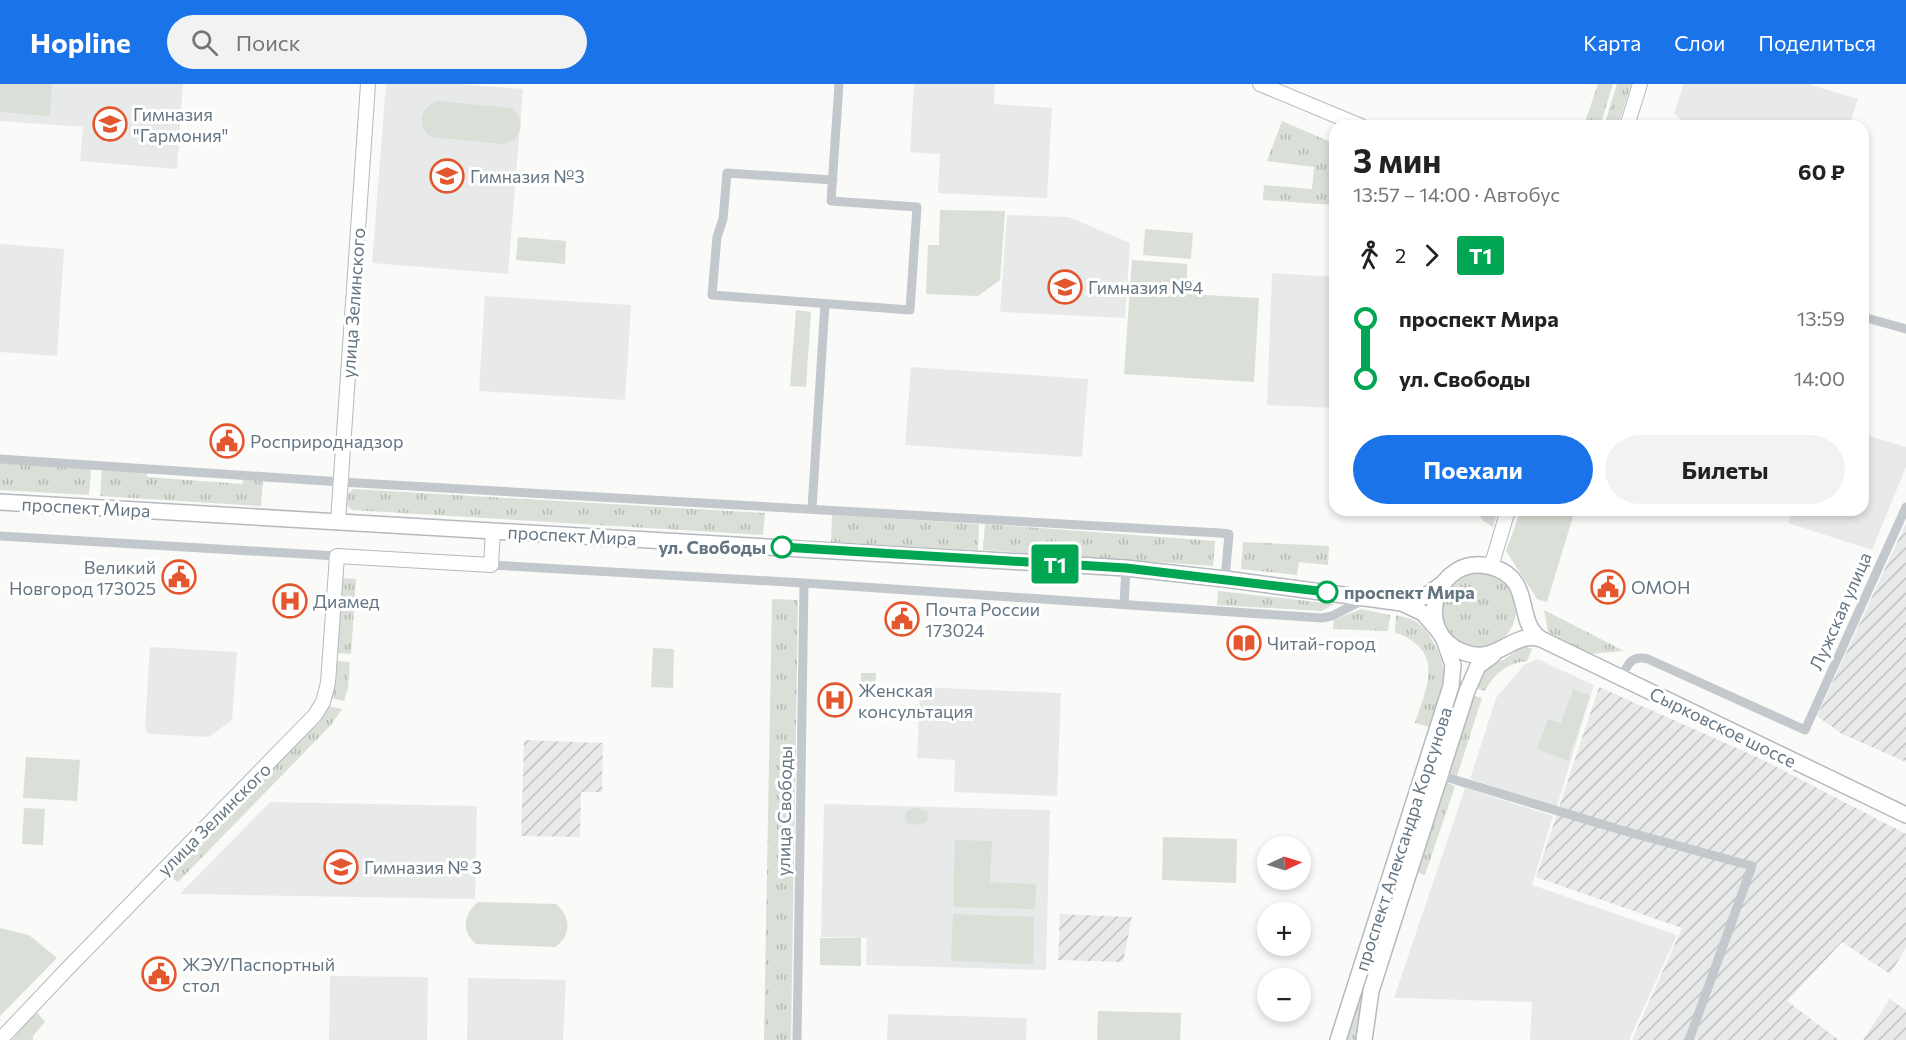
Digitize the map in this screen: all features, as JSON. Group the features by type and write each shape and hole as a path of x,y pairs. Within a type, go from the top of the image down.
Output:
{"main road":[{"name":"проспект Мира","path":"0,502 1126,568 1393,601 1410,605 1423,613 1442,635"},
{"path":"1467,567 1491,567 1505,573 1517,585 1531,629 1541,639 1528,637 1482,656 1464,653 1449,644 1442,635 1435,617 1437,593 1446,580 1467,567"},
{"name":"проспект Мира","path":"1393,601 1424,597 1446,580"},
{"path":"1503,649 1513,640 1522,625 1523,599"},
{"name":"проспект Александра Корсунова","path":"1338,1040 1451,686 1454,672 1452,658 1442,635"},
{"name":"Сырковское шоссе","path":"1541,639 1906,815"},
{"name":"проспект Александра Корсунова","path":"1364,1040 1371,991 1439,775 1475,671 1484,661 1503,649"}],"street":[{"name":"улица Зелинского","path":"338,522 368,84"},
{"path":"833,180 727,173 723,219 717,237 712,295 910,310 917,207 831,201 833,180 839,84"},
{"path":"1260,84 1347,120"},
{"path":"1630,120 1640,84"},
{"path":"812,508 825,304"},
{"path":"1869,319 1906,329"},
{"path":"0,459 340,482 1229,534 1225,579"},
{"name":"Лужская улица","path":"1621,678 1631,660 1648,659 1805,730 1906,507"},
{"path":"1491,567 1506,516"},
{"path":"491,565 493,531"},
{"path":"0,536 804,583 1322,618 1332,616 1367,597"},
{"name":"улица Зелинского","path":"0,1040 315,715 323,702 328,683 337,556"},
{"path":"1124,605 1126,568"},
{"name":"улица Свободы","path":"797,1040 804,583"},
{"path":"1439,775 1621,830 1752,866 1689,1040"}],"shaded area":[{"name":"Гимназия \"Гармония\"","path":"0,84 183,84 177,169 80,161 83,127 0,121"},
{"name":"Гимназия №3","path":"386,84 457,84 523,89 508,274 372,263"},
{"path":"914,84 995,84 994,104 1052,108 1047,198 938,193 940,154 910,152"},
{"path":"1684,84 1808,84 1858,99 1851,120 1680,120 1674,113"},
{"name":"Гимназия №4","path":"1007,215 1069,217 1130,243 1125,318 1000,312"},
{"path":"0,244 64,249 57,356 0,352"},
{"path":"1272,273 1329,277 1329,408 1267,405"},
{"path":"485,296 631,305 625,400 479,391"},
{"path":"911,367 1088,379 1082,457 905,445"},
{"path":"1869,436 1906,447 1906,467 1872,550 1788,523 1791,516 1869,516"},
{"path":"1906,523 1906,762 1842,734 1817,716"},
{"path":"150,647 237,652 232,720 209,737 149,734 145,729"},
{"path":"1537,659 1594,685 1557,806 1470,779 1496,698 1524,665"},
{"path":"920,687 1061,693 1057,796 954,792 955,760 917,758"},
{"path":"1599,687 1759,758 1906,834 1906,948 1890,974 1842,942 1787,1001 1839,1040 1632,1040 1682,928 1536,877"},
{"path":"524,740 603,743 602,792 581,792 580,837 521,836"},
{"path":"1465,788 1553,816 1532,885 1677,935 1629,1040 1530,1040 1532,1002 1394,998"},
{"name":"Гимназия № 3","path":"270,802 477,806 475,899 180,894"},
{"path":"824,804 1050,810 1046,970 866,965 867,938 821,937"},
{"path":"1060,914 1132,917 1123,962 1058,960"},
{"path":"330,976 428,977 427,1040 329,1040"},
{"path":"468,978 566,980 563,1040 467,1040"},
{"path":"1890,999 1906,1010 1906,1040 1863,1040"},
{"path":"888,1014 1027,1018 1026,1040 887,1040"}],"green space":[{"path":"0,84 52,84 50,116 0,112"},
{"path":"1598,84 1613,84 1602,120 1586,119"},
{"path":"1617,84 1631,84 1620,120 1606,120"},
{"path":"437,101 512,108 521,123 520,129 515,139 503,144 431,137 423,128 422,117 427,108"},
{"path":"1282,121 1329,141 1329,205 1263,200 1264,185 1312,189 1314,167 1267,161"},
{"path":"940,210 1005,211 1000,280 978,296 926,294 928,245 939,245"},
{"path":"1145,229 1193,233 1191,259 1143,255"},
{"path":"518,237 566,241 565,264 516,260"},
{"path":"1132,260 1187,264 1187,294 1259,298 1254,382 1124,374"},
{"path":"796,310 811,312 806,387 790,386"},
{"path":"0,463 91,469 89,495 0,490"},
{"path":"102,468 147,471 147,477 242,484 244,477 263,480 261,506 100,496"},
{"path":"353,489 765,513 763,535 352,510 347,505 348,494"},
{"path":"832,515 979,524 978,550 831,542"},
{"path":"1480,516 1496,516 1493,527 1483,521"},
{"path":"1519,516 1573,516 1547,602 1537,599 1506,551"},
{"path":"985,524 1215,541 1213,566 983,550"},
{"path":"1243,542 1329,546 1328,565 1299,562 1297,575 1241,569"},
{"path":"1479,573 1493,576 1505,584 1513,596 1516,610 1513,624 1505,636 1493,644 1479,647 1465,644 1453,636 1445,624 1442,610 1445,596 1453,584 1465,576"},
{"path":"341,578 356,579 351,654 336,653"},
{"path":"1218,591 1334,604 1322,611 1217,605"},
{"path":"772,599 798,600 791,1040 764,1040"},
{"path":"1361,609 1390,615 1388,631 1333,629 1334,620"},
{"path":"1544,610 1624,651 1590,654 1548,632"},
{"path":"1396,615 1413,620 1421,626 1438,650 1444,669 1445,687 1430,727 1415,723 1428,682 1427,661 1416,644 1395,633"},
{"path":"1524,646 1532,649 1527,661 1502,670 1492,679 1485,691 1472,687 1480,670 1503,660"},
{"path":"653,648 674,649 673,688 651,687"},
{"path":"335,661 350,662 348,688 344,701 330,698"},
{"path":"861,673 876,673 875,698 860,697"},
{"path":"1458,680 1465,682 1363,1002 1357,1040 1342,1040"},
{"path":"1573,689 1590,696 1568,761 1537,749 1548,719 1561,723"},
{"path":"1472,695 1482,698 1457,776 1446,772"},
{"path":"327,706 342,709 331,725 178,882 167,875"},
{"path":"26,757 80,760 77,801 23,798"},
{"path":"1444,782 1455,786 1425,875 1414,871"},
{"path":"24,808 45,809 43,845 22,844"},
{"path":"913,808 927,812 928,818 925,823 912,825 906,822 905,813"},
{"path":"1163,837 1237,839 1236,883 1162,880"},
{"path":"955,840 992,841 990,882 1036,884 1035,909 953,907"},
{"path":"478,902 556,904 567,920 567,932 555,947 476,944 468,934 466,923 469,912"},
{"path":"953,914 1034,917 1033,964 951,961"},
{"path":"0,928 29,935 57,958 0,1016"},
{"path":"820,938 861,938 861,966 820,965"},
{"path":"36,1011 45,1022 33,1036 33,1040 12,1040"},
{"path":"1098,1011 1181,1013 1180,1040 1097,1040"}],"bus line":[{"name":"Т1","path":"782,547 1126,568 1327,592"}],"place":[{"name":"Гимназия \"Гармония\"","path":"110,124"},
{"name":"Гимназия №3","path":"447,176"},
{"name":"Гимназия №4","path":"1065,287"},
{"name":"Росприроднадзор","path":"227,441"},
{"name":"ул. Свободы","path":"782,547"},
{"name":"Великий Новгород 173025","path":"179,577"},
{"name":"ОМОН","path":"1608,587"},
{"name":"проспект Мира","path":"1327,592"},
{"name":"Диамед","path":"290,601"},
{"name":"Почта России 173024","path":"902,619"},
{"name":"Читай-город","path":"1244,643"},
{"name":"Женская консультация","path":"835,700"},
{"name":"Гимназия № 3","path":"341,867"},
{"name":"ЖЭУ/Паспортный стол","path":"159,974"}]}
